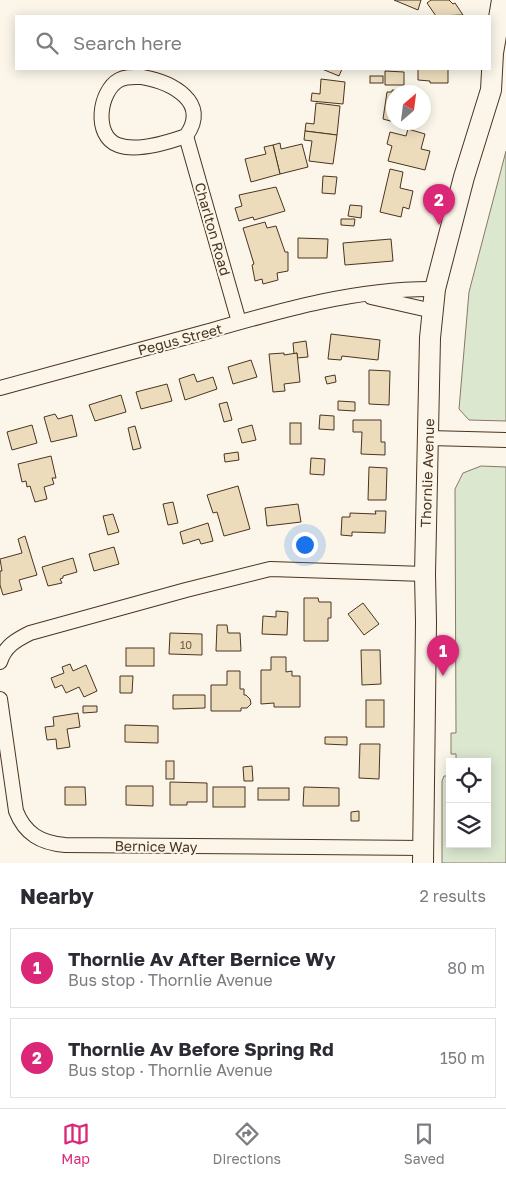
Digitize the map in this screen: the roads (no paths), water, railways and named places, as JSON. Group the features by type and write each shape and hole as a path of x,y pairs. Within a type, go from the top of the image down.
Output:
{"main road":[{"name":"Thornlie Avenue","path":"491,90 493,53 502,0"},
{"name":"Thornlie Avenue","path":"423,856 426,622 424,574 432,312 435,289 464,177 491,90 506,65"}],"street":[{"path":"142,77 150,78 181,93 190,102 195,119 186,136 173,141 135,147 126,147 113,143 105,133 102,120 102,110 110,89 120,80 142,77"},
{"name":"Charlton Road","path":"186,136 239,322"},
{"name":"Pegus Street","path":"0,388 239,322 333,299 414,289 435,289"},
{"name":"Pegus Street","path":"361,295 432,312"},
{"path":"429,438 506,440"},
{"path":"0,662 10,644 30,633 270,569 424,574"},
{"name":"Bernice Way","path":"0,699 16,811 29,831 42,841 65,845 423,856"}],"place":[{"name":"Thornlie Av Before Spring Rd","path":"439,225"},
{"name":"Thornlie Av After Bernice Wy","path":"443,676"}]}
